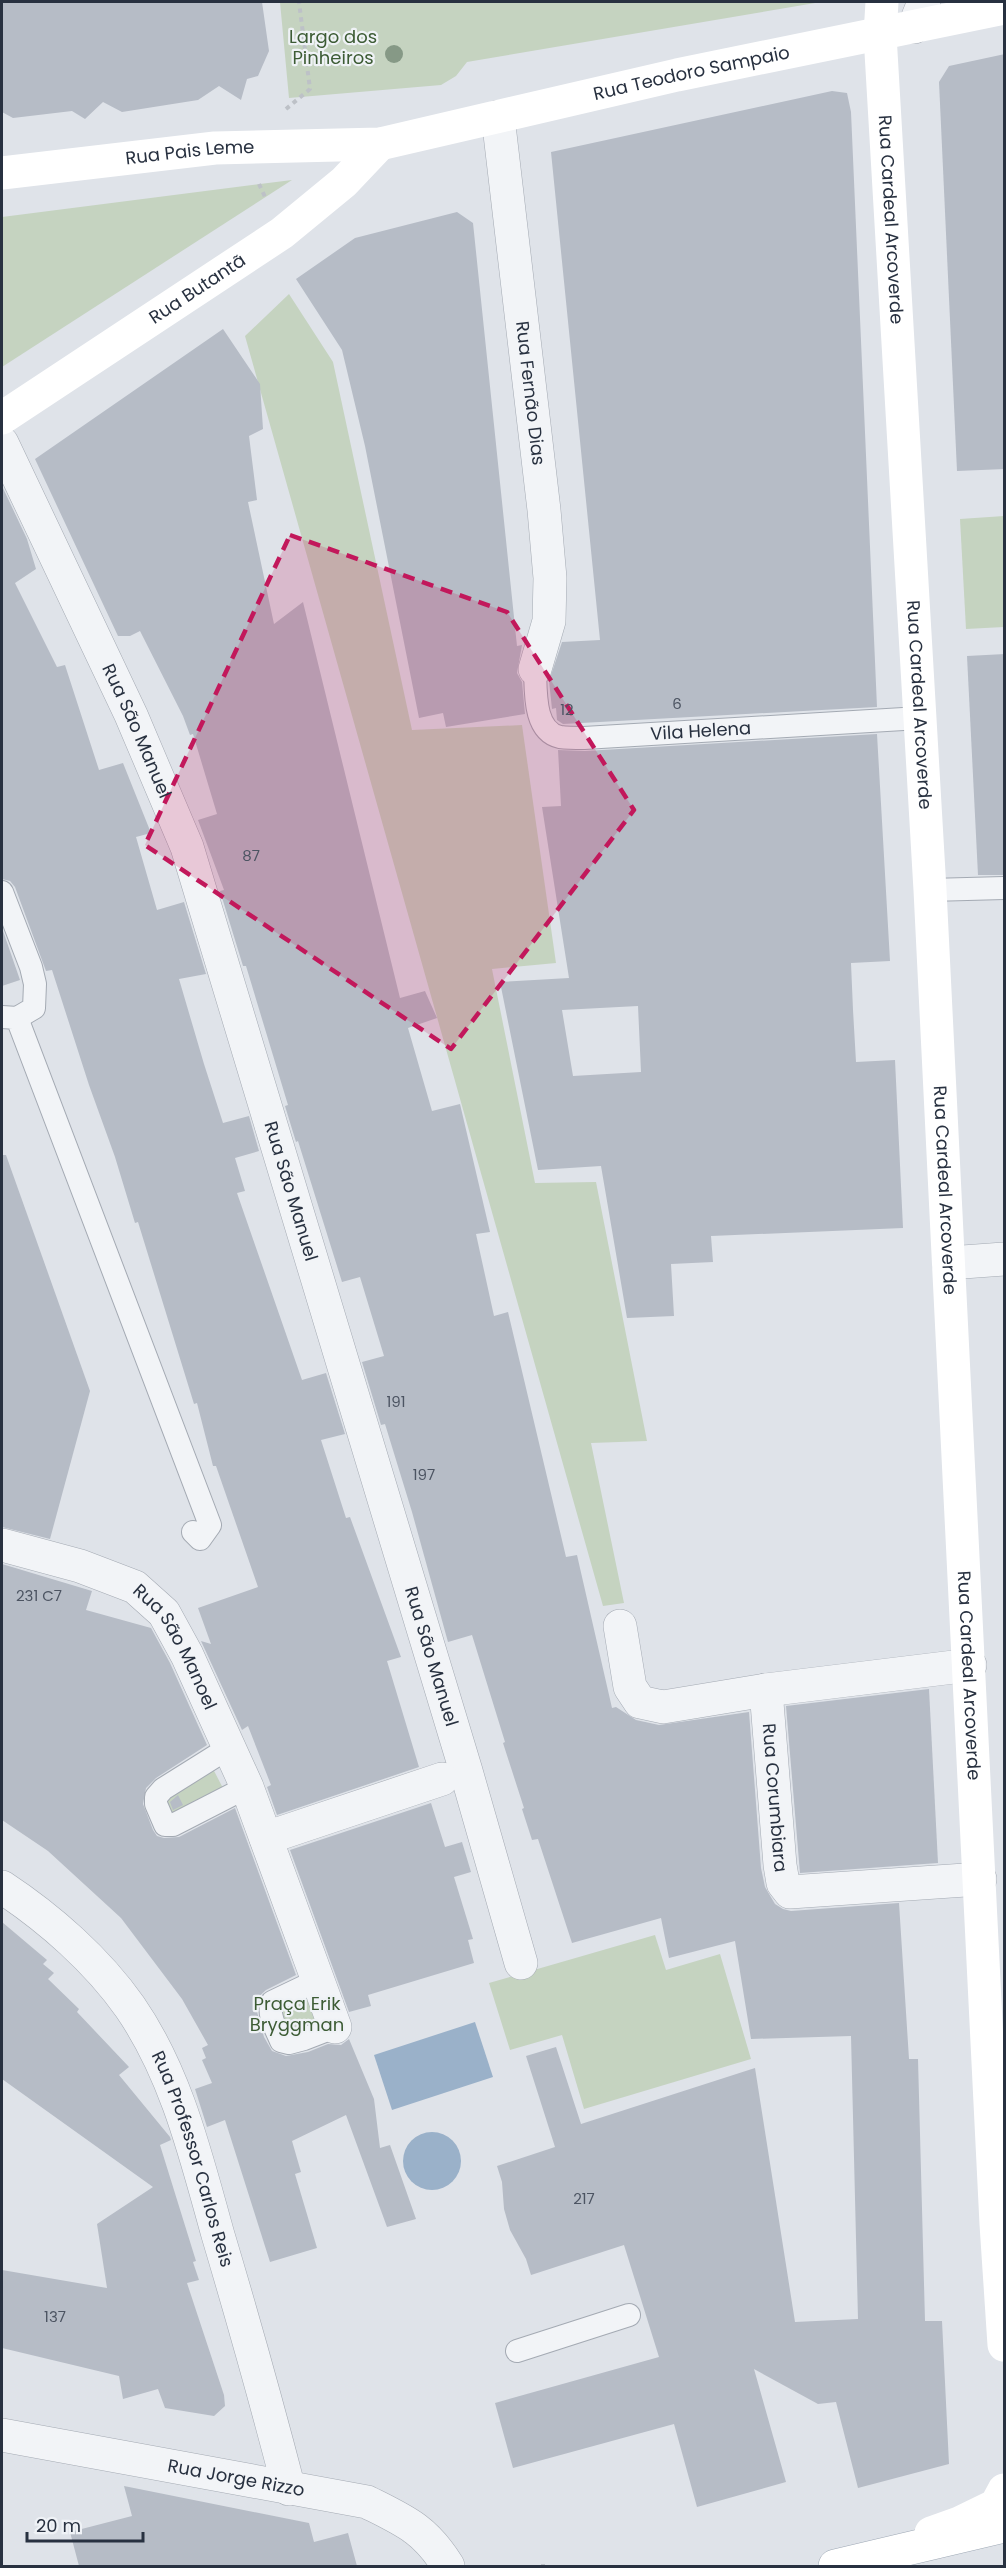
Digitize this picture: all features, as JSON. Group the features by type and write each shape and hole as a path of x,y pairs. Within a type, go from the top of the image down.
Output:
{"street":[{"name":"Rua Cardeal Arcoverde","path":"882,2 880,35 930,890 996,2224 1005,2344"},
{"name":"Rua Teodoro Sampaio","path":"380,144 677,75 880,35 919,14 1005,8"},
{"name":"Rua Fernão Dias","path":"498,117 550,578 549,621 535,669"},
{"name":"Rua Pais Leme","path":"2,173 215,148 380,144"},
{"name":"Rua Butantã","path":"2,418 282,234 344,182 380,144"},
{"name":"Rua São Manuel","path":"2,442 131,715 187,847 456,1737 521,1963"},
{"path":"949,1263 1005,1259"},
{"name":"Rua São Manoel","path":"2,1545 80,1566 135,1587 164,1613 186,1654 247,1787 335,2027"},
{"path":"620,1626 630,1687 640,1702 663,1707 766,1690 970,1665"},
{"name":"Rua Corumbiara","path":"766,1690 780,1865 783,1883 790,1892 980,1879"},
{"path":"266,1838 442,1779"},
{"name":"Rua Professor Carlos Reis","path":"2,1887 27,1903 93,1963 130,2007 166,2071 191,2141 289,2489"},
{"name":"Rua Jorge Rizzo","path":"2,2435 367,2502 410,2523 434,2544 448,2566"},
{"path":"834,2566 959,2523 996,2505 1005,2490"},
{"path":"834,2566 1005,2526"}],"lane":[{"name":"Vila Helena","path":"535,669 539,714 544,727 557,736 584,738 920,718"},
{"path":"930,890 1005,888"},
{"path":"2,892 36,984 34,1008 9,1017 210,1525 200,1539 193,1532"},
{"path":"230,1747 163,1789 156,1797 160,1814 165,1825 173,1825 247,1787"},
{"path":"318,1980 272,2002 269,2008 272,2019 281,2041 289,2043 335,2027"},
{"path":"517,2351 629,2315"}],"highlighted area":[{"path":"290,535 507,612 634,810 451,1049 145,845"}],"green space":[{"name":"Largo dos Pinheiros","path":"280,2 821,2 467,62 456,76 441,85 289,98"},
{"path":"292,180 2,367 2,217"},
{"path":"289,294 333,362 412,730 522,725 556,963 492,969 535,1183 596,1182 647,1441 591,1443 624,1603 603,1606 245,336"},
{"path":"1004,516 1004,627 966,629 960,519"},
{"path":"212,1767 226,1794 172,1822 157,1794"},
{"path":"655,1935 666,1970 720,1954 751,2059 584,2109 562,2035 510,2050 489,1983"},
{"name":"Praça Erik Bryggman","path":"307,1990 322,2024 287,2040 271,2006"}],"water":[{"path":"475,2022 493,2077 392,2110 374,2055"},
{"path":"432,2132 443,2134 456,2145 461,2161 459,2172 448,2185 432,2190 421,2188 408,2177 403,2161 405,2150 416,2137"}],"building":[{"path":"2,2 262,2 269,51 258,76 247,79 241,100 219,86 198,100 122,112 103,102 85,119 72,111 13,118 2,112"},
{"path":"1005,54 1005,469 957,471 939,82 949,66"},
{"path":"832,91 847,93 851,112 877,707 563,724 557,720 556,708 552,709 549,681 562,642 600,640 551,152"},
{"path":"457,212 473,223 517,646 522,645 517,673 522,682 525,714 446,727 443,713 419,718 365,446 342,350 296,279 355,238"},
{"path":"223,329 260,384 263,429 249,436 257,500 248,502 274,624 303,602 400,998 425,991 437,1018 408,1028 432,1111 460,1104 490,1232 476,1234 494,1316 508,1312 566,1557 577,1555 612,1708 616,1707 636,1720 659,1725 749,1712 761,1868 765,1887 775,1904 791,1911 899,1903 909,2059 918,2059 925,2321 942,2321 949,2464 858,2488 836,2402 818,2404 754,2369 786,2482 697,2507 674,2424 513,2468 495,2403 659,2357 624,2245 531,2275 526,2259 510,2230 497,2166 555,2147 526,2056 556,2047 581,2124 755,2068 795,2322 858,2319 851,2036 751,2039 735,1941 669,1958 661,1918 572,1943 538,1839 532,1840 472,1635 448,1642 385,1424 381,1425 362,1362 384,1356 360,1277 342,1282 285,1106 288,1105 246,966 243,966 220,891 224,890 198,820 217,814 193,734 190,735 183,716 140,631 130,636 118,636 35,459"},
{"path":"2,486 27,539 36,569 15,583 57,667 65,665 99,770 123,763 151,833 136,837 157,910 184,902 206,974 179,979 204,1064 223,1123 249,1116 259,1151 235,1158 245,1191 237,1193 302,1380 326,1373 345,1434 321,1440 346,1518 350,1517 401,1657 387,1661 419,1767 277,1815 267,1787 271,1785 248,1726 242,1730 201,1641 211,1644 198,1608 258,1587 216,1466 213,1466 197,1403 194,1404 138,1222 135,1223 52,970 46,971 15,887 10,881 2,879"},
{"path":"1005,654 1005,875 978,875 967,656"},
{"path":"877,734 890,961 851,963 853,1010 856,1062 895,1060 903,1228 711,1236 713,1262 671,1264 674,1316 627,1318 601,1166 538,1170 500,982 569,978 542,807 561,806 558,750 585,751","holes":["638,1006 641,1072 573,1076 562,1010"]},
{"path":"2,928 20,980 2,986"},
{"path":"2,1155 6,1155 90,1391 50,1539 2,1527"},
{"path":"2,1564 92,1591 86,1610 151,1628 170,1663 207,1745 156,1778 146,1788 143,1804 153,1830 157,1836 164,1838 179,1837 235,1808 296,1975 266,1990 254,2001 264,2037 272,2051 286,2056 308,2052 328,2044 341,2045 349,2039 374,2099 380,2148 390,2145 416,2219 387,2227 346,2115 292,2141 301,2172 295,2174 317,2248 270,2262 225,2120 207,2127 195,2089 212,2083 202,2060 206,2058 202,2048 208,2045 182,1999 121,1918 48,1851 2,1820"},
{"path":"929,1689 938,1863 800,1873 786,1706"},
{"path":"178,1795 183,1805 173,1810 170,1802"},
{"path":"431,1803 445,1847 462,1842 471,1872 454,1877 473,1939 468,1940 474,1963 368,1995 371,2006 349,2012 290,1850"},
{"path":"2,1922 47,1960 43,1964 54,1973 48,1979 79,2009 77,2012 129,2067 119,2075 170,2137 171,2140 160,2145 196,2261 193,2262 199,2280 187,2283 224,2395 225,2406 214,2416 165,2408 158,2389 123,2399 119,2376 2,2348 2,2270 107,2288 97,2224 153,2187 2,2079"},
{"path":"124,2486 309,2523 314,2542 348,2533 357,2566 79,2566 70,2532 132,2516"}]}
